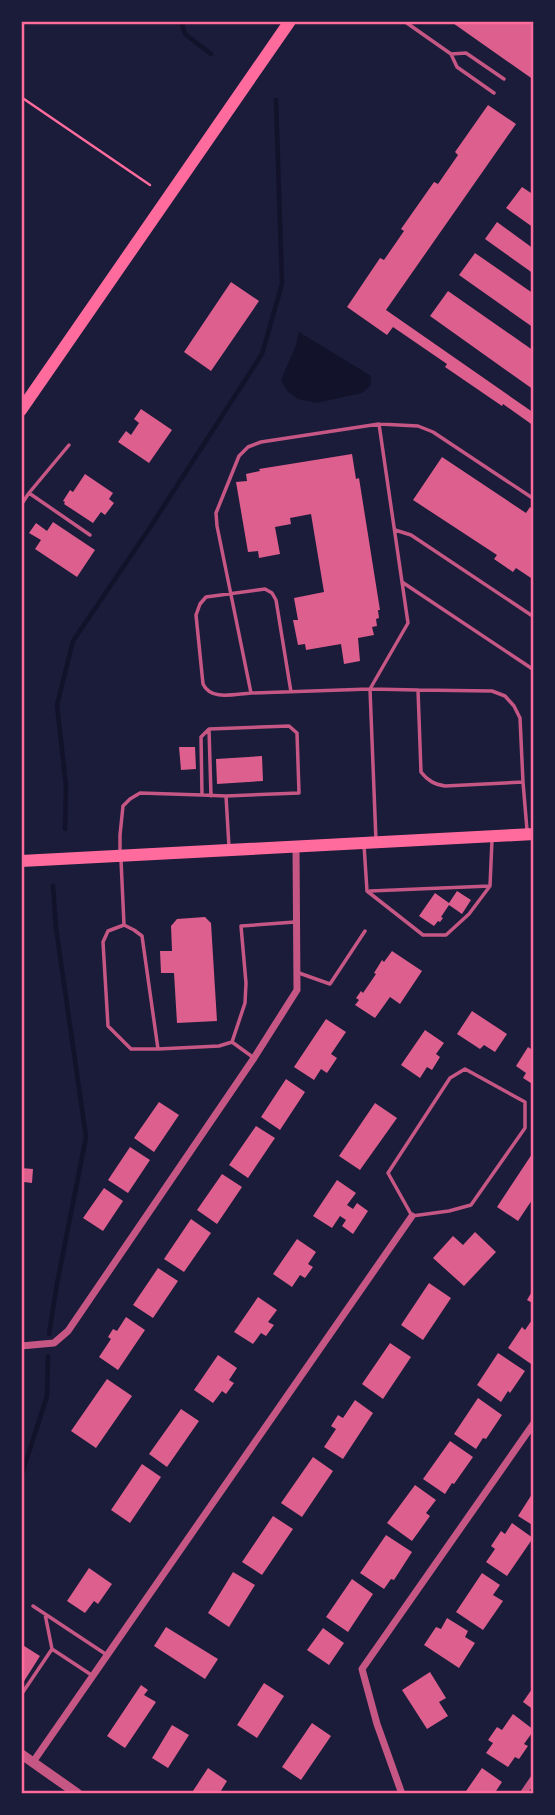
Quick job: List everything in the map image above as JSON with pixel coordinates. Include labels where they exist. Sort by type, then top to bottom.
[{"type":"main road","points":[[21,410],[290,21]]},
{"type":"main road","points":[[21,862],[531,834]]},
{"type":"street","points":[[21,1346],[54,1343],[68,1331],[254,1058],[297,990],[296,846]]},
{"type":"street","points":[[33,1762],[412,1216]]},
{"type":"street","points":[[402,1794],[377,1724],[362,1669],[534,1423]]},
{"type":"street","points":[[21,1754],[78,1794]]},
{"type":"street","points":[[523,1794],[534,1778]]},
{"type":"lane","points":[[404,21],[452,54],[457,67],[494,93]]},
{"type":"lane","points":[[452,54],[466,52],[504,79]]},
{"type":"lane","points":[[367,891],[370,843],[370,689],[408,623],[379,424]]},
{"type":"lane","points":[[251,693],[216,513],[239,457],[248,447],[261,442],[379,424],[418,426],[433,432],[534,499]]},
{"type":"lane","points":[[21,505],[69,444]]},
{"type":"lane","points":[[29,493],[90,535]]},
{"type":"lane","points":[[395,530],[411,535],[534,617]]},
{"type":"lane","points":[[402,582],[534,670]]},
{"type":"lane","points":[[291,692],[276,600],[272,593],[265,589],[206,597],[196,615],[203,684],[213,695],[370,689],[492,691],[505,696],[520,718],[523,782],[531,834]]},
{"type":"lane","points":[[418,690],[422,772],[426,779],[444,786],[523,782]]},
{"type":"lane","points":[[124,925],[120,856],[123,806],[140,793],[226,796],[299,793],[297,733],[289,726],[209,729],[201,737],[202,795]]},
{"type":"lane","points":[[209,729],[211,796]]},
{"type":"lane","points":[[226,796],[229,850]]},
{"type":"lane","points":[[367,891],[423,934],[446,934],[469,914],[490,886],[492,836]]},
{"type":"lane","points":[[367,891],[490,886]]},
{"type":"lane","points":[[534,901],[534,919]]},
{"type":"lane","points":[[232,1042],[246,1003],[241,926],[297,922]]},
{"type":"lane","points":[[158,1049],[142,936],[124,925],[108,931],[103,942],[108,1026],[131,1049],[158,1049],[219,1046],[232,1042]]},
{"type":"lane","points":[[297,972],[330,985],[365,931]]},
{"type":"lane","points":[[232,1042],[254,1058]]},
{"type":"lane","points":[[466,1069],[525,1102],[525,1128],[471,1205],[412,1216],[388,1173],[450,1078],[466,1069]]},
{"type":"lane","points":[[33,1606],[107,1655]]},
{"type":"lane","points":[[23,1692],[52,1649],[45,1614]]},
{"type":"lane","points":[[52,1649],[93,1676]]},
{"type":"path","points":[[21,97],[150,185]]},
{"type":"shaded area","points":[[299,332],[371,376],[371,385],[362,393],[317,403],[298,399],[288,392],[281,380]]},
{"type":"building","points":[[450,21],[534,21],[534,80]]},
{"type":"building","points":[[488,105],[516,124],[386,310],[534,413],[534,426],[445,367],[447,364],[393,327],[387,335],[347,307],[380,258],[384,260],[404,231],[401,229],[434,182],[438,184],[458,155],[455,152]]},
{"type":"building","points":[[522,187],[534,195],[534,228],[506,208]]},
{"type":"building","points":[[497,222],[534,249],[534,274],[485,239]]},
{"type":"building","points":[[475,253],[534,294],[534,328],[459,275]]},
{"type":"building","points":[[231,282],[259,301],[211,371],[184,352]]},
{"type":"building","points":[[448,291],[534,351],[534,390],[430,316]]},
{"type":"building","points":[[141,409],[172,430],[149,463],[118,442],[126,431],[131,435],[139,423],[134,419]]},
{"type":"building","points":[[352,454],[356,479],[359,478],[380,610],[379,618],[376,619],[377,626],[372,627],[374,635],[358,638],[360,661],[344,664],[341,644],[306,650],[305,644],[298,645],[293,620],[298,620],[294,598],[324,592],[311,514],[290,518],[291,524],[275,527],[280,554],[259,558],[258,551],[248,552],[236,482],[247,481],[246,474],[260,471],[259,469]]},
{"type":"building","points":[[442,457],[526,513],[530,507],[534,510],[534,580],[516,568],[513,572],[494,559],[497,555],[413,500]]},
{"type":"building","points":[[85,474],[113,493],[109,499],[114,503],[105,515],[101,512],[93,523],[63,501]]},
{"type":"building","points":[[53,522],[95,550],[77,577],[35,549],[41,540],[29,533],[36,523],[47,531]]},
{"type":"building","points":[[179,747],[195,747],[196,769],[181,770]]},
{"type":"building","points":[[262,756],[263,781],[217,784],[216,759]]},
{"type":"building","points":[[457,891],[471,900],[462,914],[449,905],[441,917],[443,918],[434,926],[419,916],[435,893],[449,903]]},
{"type":"building","points":[[205,917],[211,923],[217,1021],[177,1023],[174,973],[161,973],[160,951],[172,951],[171,926],[177,919]]},
{"type":"building","points":[[392,951],[422,971],[400,1004],[390,997],[375,1018],[355,1005],[359,1000],[356,998],[361,991],[363,993],[382,960],[384,962]]},
{"type":"building","points":[[472,1011],[507,1034],[495,1052],[484,1045],[480,1049],[457,1034]]},
{"type":"building","points":[[326,1019],[346,1032],[331,1054],[337,1058],[327,1073],[321,1069],[314,1080],[294,1067]]},
{"type":"building","points":[[425,1030],[444,1043],[436,1054],[440,1057],[432,1070],[427,1067],[420,1078],[401,1065]]},
{"type":"building","points":[[528,1047],[534,1051],[534,1085],[523,1078],[526,1073],[516,1066]]},
{"type":"building","points":[[286,1079],[305,1092],[280,1130],[261,1117]]},
{"type":"building","points":[[159,1102],[179,1115],[154,1152],[134,1138]]},
{"type":"building","points":[[375,1103],[397,1118],[360,1170],[339,1156]]},
{"type":"building","points":[[256,1126],[275,1138],[248,1178],[229,1165]]},
{"type":"building","points":[[130,1147],[150,1160],[128,1193],[108,1180]]},
{"type":"building","points":[[532,1154],[534,1197],[518,1221],[497,1207]]},
{"type":"building","points":[[21,1168],[33,1169],[32,1183],[24,1182],[23,1196],[21,1196]]},
{"type":"building","points":[[222,1174],[242,1187],[217,1224],[197,1210]]},
{"type":"building","points":[[337,1180],[356,1193],[347,1205],[353,1209],[357,1203],[368,1211],[353,1234],[342,1226],[346,1220],[340,1216],[332,1228],[313,1216]]},
{"type":"building","points":[[104,1188],[123,1201],[103,1231],[83,1218]]},
{"type":"building","points":[[191,1219],[211,1233],[184,1272],[164,1259]]},
{"type":"building","points":[[475,1232],[496,1252],[464,1286],[433,1258],[453,1236],[463,1245]]},
{"type":"building","points":[[297,1239],[316,1252],[308,1264],[313,1267],[305,1278],[300,1275],[292,1287],[273,1274]]},
{"type":"building","points":[[158,1268],[178,1281],[153,1318],[133,1305]]},
{"type":"building","points":[[429,1283],[451,1298],[423,1340],[401,1325]]},
{"type":"building","points":[[534,1288],[534,1304],[527,1300]]},
{"type":"building","points":[[258,1297],[277,1310],[268,1322],[274,1325],[266,1336],[261,1333],[253,1344],[234,1332]]},
{"type":"building","points":[[126,1317],[145,1330],[118,1370],[99,1357],[111,1339],[108,1337],[113,1329],[117,1331]]},
{"type":"building","points":[[534,1317],[534,1366],[508,1348],[522,1327],[525,1330]]},
{"type":"building","points":[[390,1343],[411,1357],[383,1399],[362,1384]]},
{"type":"building","points":[[498,1353],[525,1371],[501,1402],[477,1385]]},
{"type":"building","points":[[218,1355],[237,1368],[229,1380],[234,1383],[226,1394],[222,1391],[213,1403],[194,1390]]},
{"type":"building","points":[[107,1379],[132,1396],[96,1448],[71,1431]]},
{"type":"building","points":[[478,1398],[502,1415],[476,1449],[454,1434]]},
{"type":"building","points":[[355,1400],[373,1413],[343,1459],[324,1447],[336,1429],[331,1426],[338,1415],[343,1418]]},
{"type":"building","points":[[181,1409],[199,1421],[167,1467],[149,1454]]},
{"type":"building","points":[[450,1441],[473,1457],[445,1494],[423,1479]]},
{"type":"building","points":[[313,1457],[333,1471],[302,1517],[281,1503]]},
{"type":"building","points":[[142,1464],[161,1477],[130,1523],[111,1510]]},
{"type":"building","points":[[415,1485],[436,1500],[426,1513],[430,1516],[412,1541],[387,1523]]},
{"type":"building","points":[[534,1491],[534,1526],[518,1516]]},
{"type":"building","points":[[273,1516],[293,1529],[262,1575],[242,1562]]},
{"type":"building","points":[[512,1523],[533,1538],[507,1576],[486,1562],[495,1549],[491,1546],[501,1531],[505,1534]]},
{"type":"building","points":[[386,1535],[412,1552],[394,1580],[391,1579],[384,1589],[360,1573]]},
{"type":"building","points":[[89,1568],[112,1584],[98,1604],[94,1601],[85,1613],[67,1601]]},
{"type":"building","points":[[233,1572],[255,1585],[229,1627],[208,1613]]},
{"type":"building","points":[[482,1573],[500,1585],[493,1595],[503,1601],[483,1630],[456,1612]]},
{"type":"building","points":[[352,1579],[373,1594],[348,1632],[326,1617]]},
{"type":"building","points":[[447,1618],[468,1631],[465,1637],[475,1643],[459,1668],[424,1645],[436,1627],[441,1629]]},
{"type":"building","points":[[166,1627],[218,1659],[205,1679],[154,1646]]},
{"type":"building","points":[[323,1628],[344,1643],[329,1665],[307,1650]]},
{"type":"building","points":[[21,1644],[40,1656],[21,1686],[23,1662]]},
{"type":"building","points":[[430,1672],[446,1698],[439,1702],[448,1716],[427,1729],[402,1690]]},
{"type":"building","points":[[264,1683],[284,1696],[257,1738],[237,1725]]},
{"type":"building","points":[[141,1685],[148,1690],[144,1695],[156,1702],[125,1748],[107,1736]]},
{"type":"building","points":[[534,1686],[534,1710],[523,1702]]},
{"type":"building","points":[[513,1714],[534,1730],[524,1744],[528,1746],[519,1759],[515,1757],[508,1767],[486,1753],[493,1743],[488,1740],[497,1727],[502,1730]]},
{"type":"building","points":[[312,1723],[331,1736],[301,1780],[282,1767]]},
{"type":"building","points":[[172,1725],[189,1735],[168,1768],[152,1758]]},
{"type":"building","points":[[208,1768],[227,1781],[219,1794],[191,1794]]},
{"type":"building","points":[[482,1768],[502,1782],[494,1794],[464,1794]]},
{"type":"waterway","points":[[181,21],[185,34],[211,54]]},
{"type":"waterway","points":[[65,829],[66,786],[57,705],[73,641],[262,354],[282,284],[276,100]]},
{"type":"waterway","points":[[49,1334],[86,1137],[56,928],[53,886]]},
{"type":"waterway","points":[[21,1477],[47,1396],[48,1356]]}]
